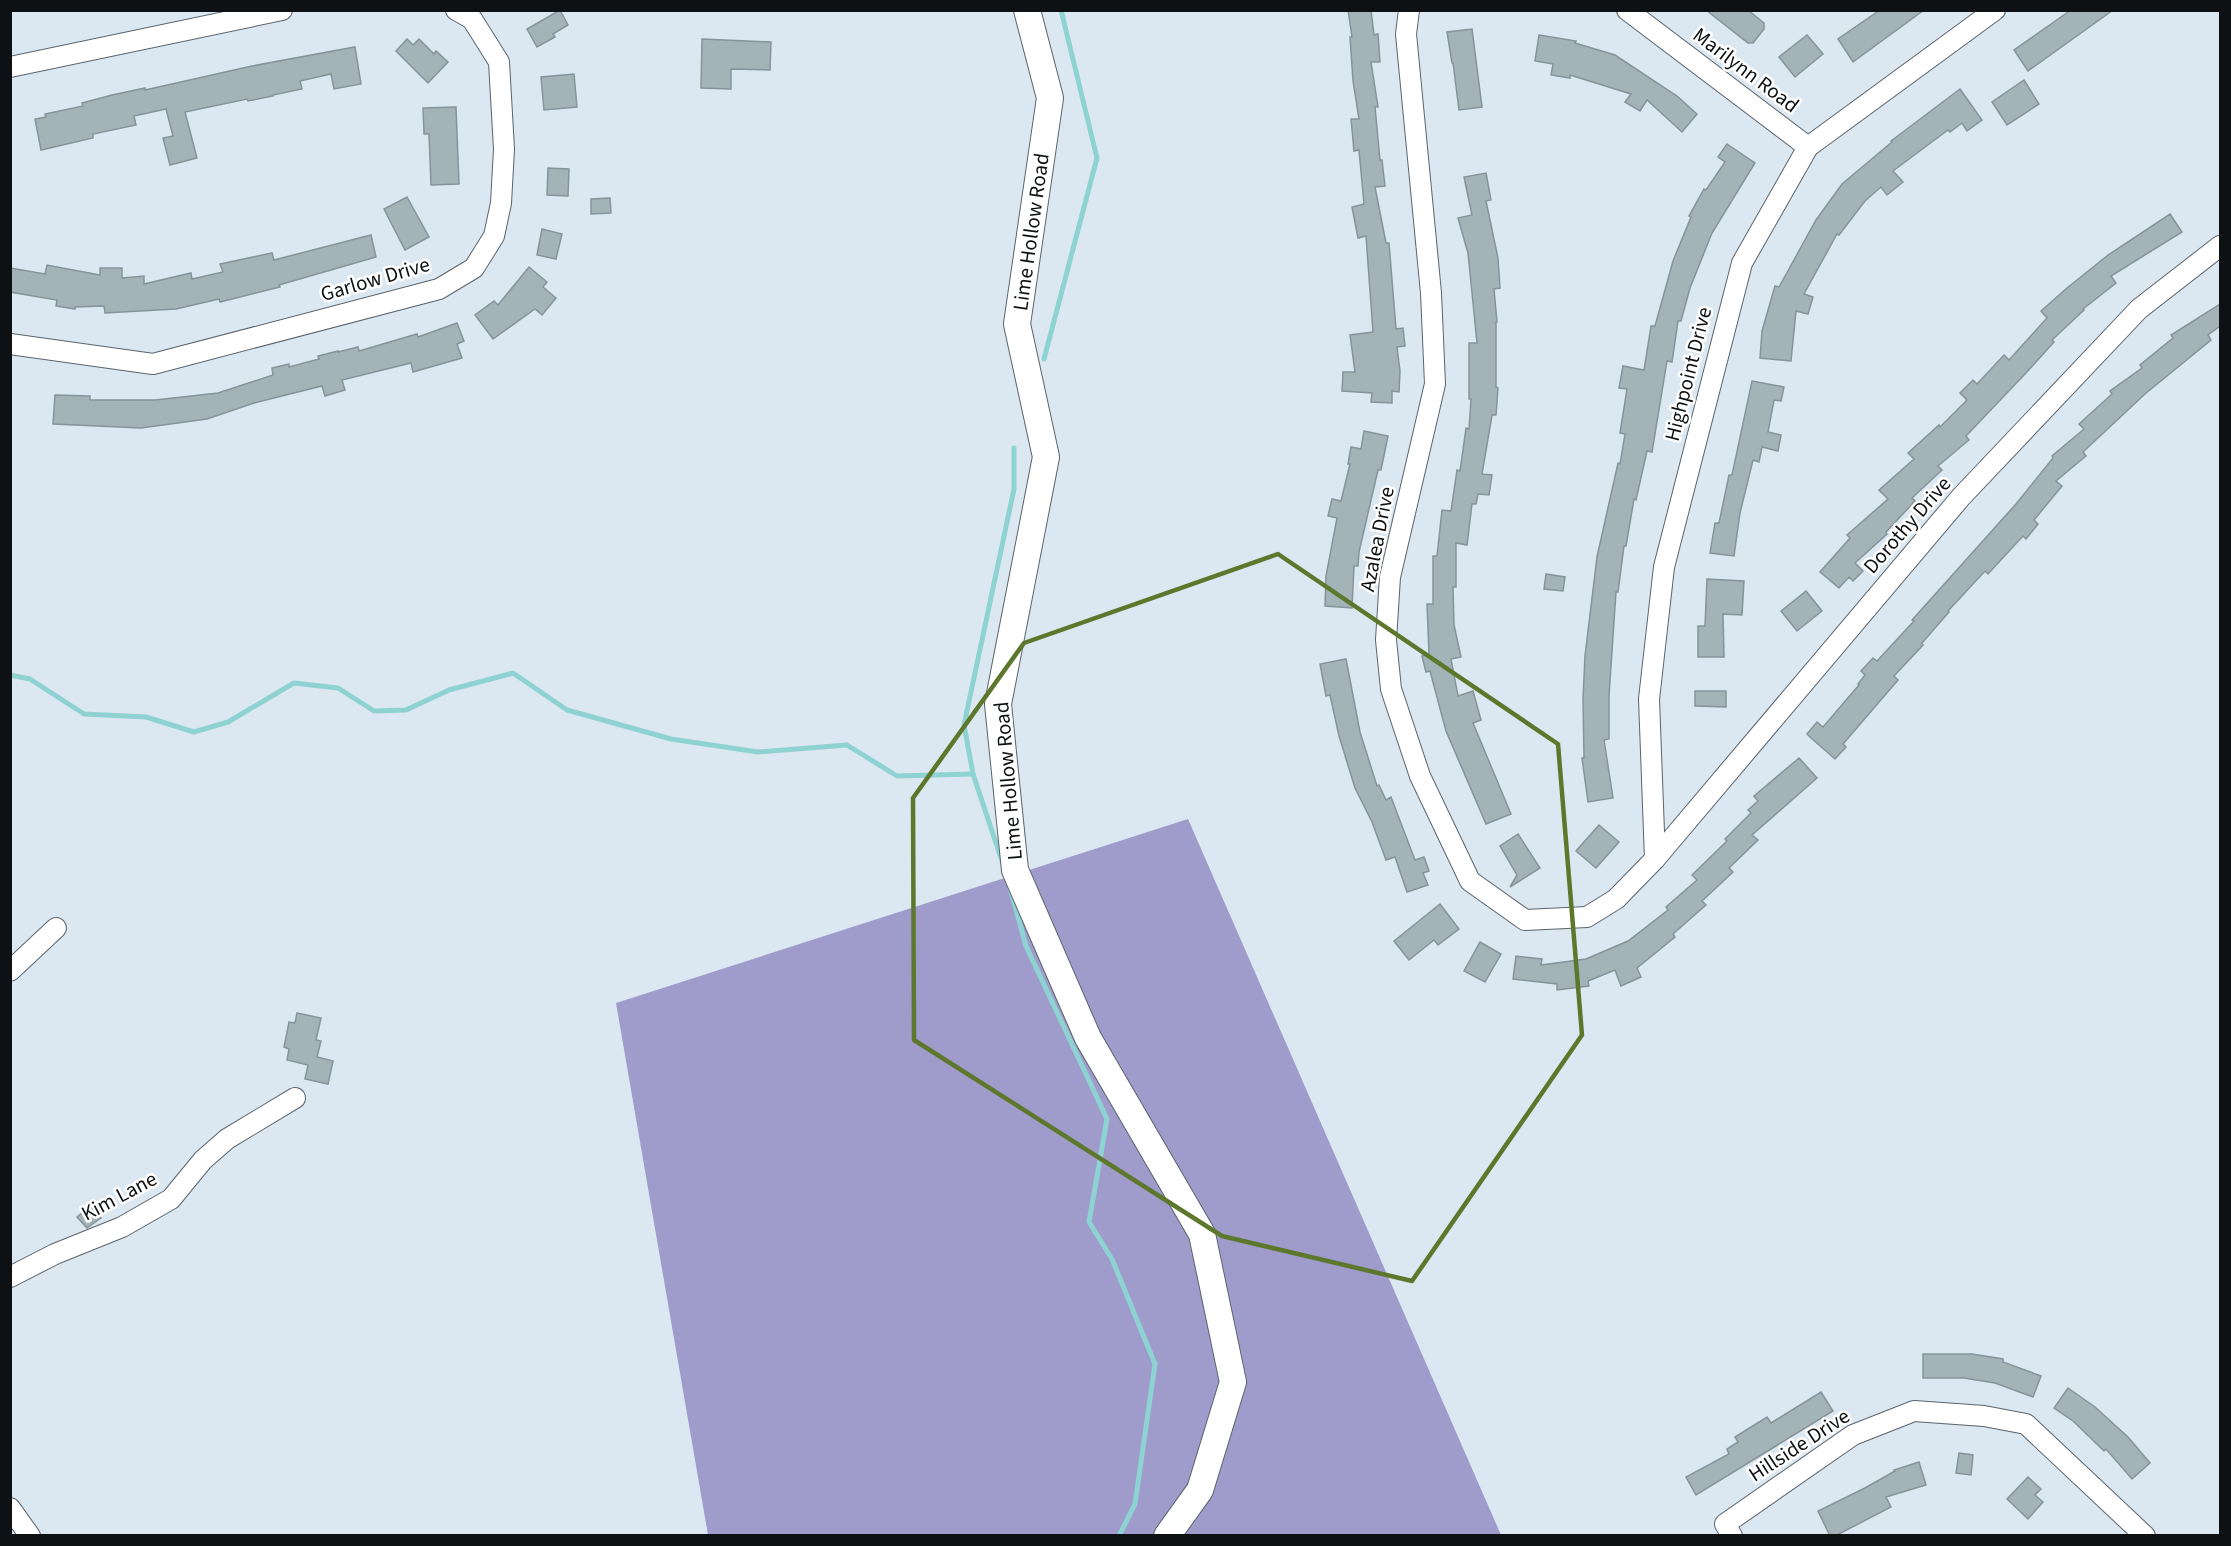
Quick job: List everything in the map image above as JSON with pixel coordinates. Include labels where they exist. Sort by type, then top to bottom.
[{"type":"street","points":[[10,67],[282,10]]},
{"type":"street","name":"Garlow Drive","points":[[10,344],[153,364],[438,289],[474,268],[494,236],[501,203],[504,149],[499,62],[472,19],[456,10]]},
{"type":"street","name":"Lime Hollow Road","points":[[1027,10],[1050,98],[1017,324],[1047,457],[998,704],[1015,870],[1088,1038],[1202,1234],[1233,1382],[1200,1490],[1167,1536]]},
{"type":"street","name":"Azalea Drive","points":[[1409,10],[1406,34],[1431,293],[1435,384],[1390,577],[1386,640],[1391,689],[1420,776],[1470,881],[1525,920],[1587,917],[1616,899],[1655,859]]},
{"type":"street","name":"Marilynn Road","points":[[1627,10],[1808,147]]},
{"type":"street","name":"Highpoint Drive","points":[[1655,859],[1649,699],[1664,567],[1742,263],[1808,147],[1995,10]]},
{"type":"street","name":"Dorothy Drive","points":[[1655,859],[1961,497],[2139,309],[2220,246]]},
{"type":"street","points":[[10,971],[56,928]]},
{"type":"street","name":"Kim Lane","points":[[10,1277],[55,1254],[122,1227],[171,1199],[203,1160],[226,1139],[295,1098]]},
{"type":"street","name":"Hillside Drive","points":[[1728,1530],[1853,1435],[1914,1411],[1984,1416],[2026,1424],[2145,1536]]},
{"type":"street","points":[[10,1508],[30,1536]]},
{"type":"highlighted area","points":[[1278,554],[1558,744],[1582,1035],[1412,1281],[1222,1236],[914,1040],[913,798],[1024,643]]},
{"type":"shaded area","points":[[1188,819],[1501,1535],[708,1535],[616,1003]]},
{"type":"building","points":[[560,10],[568,25],[553,34],[555,37],[537,47],[527,29]]},
{"type":"building","points":[[1348,10],[1371,10],[1374,35],[1378,34],[1380,62],[1371,62],[1378,107],[1375,107],[1380,160],[1382,160],[1385,186],[1375,187],[1386,243],[1389,243],[1396,329],[1403,328],[1405,346],[1397,347],[1400,371],[1399,392],[1392,391],[1392,403],[1371,402],[1372,393],[1342,391],[1343,372],[1355,372],[1350,335],[1373,332],[1366,236],[1358,238],[1352,207],[1364,204],[1359,150],[1354,151],[1351,119],[1359,119],[1353,81],[1350,37],[1352,37]]},
{"type":"building","points":[[1706,10],[1748,10],[1764,23],[1764,29],[1753,43],[1748,43]]},
{"type":"building","points":[[1880,10],[1924,10],[1853,62],[1838,39]]},
{"type":"building","points":[[2071,10],[2113,10],[2028,71],[2014,50]]},
{"type":"building","points":[[1472,29],[1482,107],[1459,110],[1447,32]]},
{"type":"building","points":[[1539,35],[1576,41],[1575,43],[1615,55],[1677,96],[1697,114],[1682,132],[1647,100],[1640,111],[1625,102],[1631,94],[1570,75],[1570,78],[1551,75],[1553,64],[1535,61]]},
{"type":"building","points":[[1807,35],[1823,54],[1795,77],[1779,57]]},
{"type":"building","points":[[407,39],[413,45],[419,39],[434,54],[436,51],[448,62],[428,83],[396,51]]},
{"type":"building","points":[[702,39],[771,42],[770,70],[731,69],[731,89],[701,88]]},
{"type":"building","points":[[355,47],[361,84],[334,89],[331,74],[300,81],[302,89],[185,112],[197,158],[170,165],[163,138],[173,136],[166,109],[134,116],[136,125],[93,134],[93,138],[41,150],[35,119],[46,117],[45,114],[83,106],[82,103],[112,95]]},
{"type":"building","points":[[574,74],[577,107],[544,110],[541,77]]},
{"type":"building","points":[[2024,80],[2039,104],[2007,125],[1992,102]]},
{"type":"building","points":[[1960,89],[1982,120],[1967,131],[1962,123],[1950,132],[1948,130],[1893,171],[1903,182],[1887,195],[1881,187],[1865,201],[1839,235],[1837,234],[1804,294],[1813,297],[1808,314],[1796,311],[1791,361],[1760,358],[1762,331],[1775,286],[1779,287],[1816,220],[1842,184],[1891,141]]},
{"type":"building","points":[[456,107],[459,184],[431,185],[429,134],[424,134],[423,108]]},
{"type":"building","points":[[1727,144],[1755,163],[1712,233],[1690,288],[1681,321],[1678,321],[1672,362],[1667,361],[1652,452],[1647,451],[1636,500],[1634,499],[1626,546],[1624,546],[1618,592],[1616,592],[1609,696],[1609,739],[1604,740],[1613,798],[1588,802],[1582,758],[1584,758],[1585,656],[1597,557],[1625,434],[1620,433],[1627,389],[1619,388],[1623,366],[1644,370],[1651,326],[1655,326],[1673,261],[1691,217],[1689,216],[1704,189],[1706,190],[1725,162],[1718,157]]},
{"type":"building","points":[[548,168],[569,169],[568,196],[547,195]]},
{"type":"building","points":[[1486,173],[1491,200],[1486,201],[1498,258],[1500,288],[1494,289],[1497,322],[1496,415],[1492,415],[1482,474],[1492,475],[1489,495],[1478,494],[1476,504],[1472,504],[1467,545],[1456,543],[1456,587],[1453,587],[1454,625],[1461,657],[1451,659],[1458,696],[1473,691],[1481,720],[1473,723],[1511,814],[1486,824],[1446,731],[1430,671],[1426,672],[1422,656],[1429,654],[1427,604],[1433,604],[1433,556],[1437,556],[1442,510],[1451,511],[1466,428],[1469,429],[1471,399],[1469,399],[1469,343],[1477,343],[1468,253],[1458,218],[1472,215],[1464,177]]},
{"type":"building","points":[[407,197],[429,237],[405,250],[384,209]]},
{"type":"building","points":[[610,198],[611,213],[591,214],[591,199]]},
{"type":"building","points":[[2170,214],[2182,232],[2111,276],[2116,283],[2083,309],[2052,340],[2054,342],[1966,436],[1969,440],[1938,466],[1942,470],[1912,498],[1915,501],[1886,532],[1887,534],[1855,563],[1863,571],[1853,581],[1849,577],[1839,588],[1820,572],[1850,538],[1847,535],[1888,499],[1879,490],[1914,459],[1908,453],[1939,425],[1940,427],[1967,400],[1960,393],[1973,380],[1977,384],[2004,355],[2009,360],[2047,318],[2041,311],[2067,288],[2108,255]]},
{"type":"building","points":[[542,229],[562,234],[556,259],[537,255]]},
{"type":"building","points":[[371,235],[376,257],[279,285],[280,287],[220,302],[219,299],[176,309],[105,313],[104,306],[75,307],[75,309],[56,306],[57,300],[10,292],[10,268],[45,274],[47,265],[100,275],[100,268],[122,268],[122,278],[144,276],[144,284],[191,273],[192,279],[223,272],[220,264],[272,253],[274,260]]},
{"type":"building","points":[[529,267],[547,282],[543,287],[556,298],[542,315],[535,309],[493,339],[475,315],[494,301],[498,305]]},
{"type":"building","points":[[2220,304],[2220,326],[2208,335],[2211,340],[2145,394],[2083,452],[2086,456],[2056,481],[2062,486],[2034,520],[2038,524],[2026,539],[2023,536],[1988,574],[1985,571],[1948,611],[1922,643],[1923,645],[1894,676],[1898,680],[1843,744],[1846,747],[1835,759],[1811,738],[1807,734],[1817,722],[1823,727],[1859,685],[1865,675],[1861,671],[1873,658],[1877,661],[1914,621],[1912,620],[2016,504],[2053,458],[2052,456],[2084,429],[2079,424],[2112,394],[2110,391],[2142,368],[2140,365],[2173,338],[2171,335]]},
{"type":"building","points":[[457,323],[464,341],[457,344],[462,358],[413,372],[411,363],[342,380],[345,390],[325,396],[322,386],[254,403],[207,419],[141,428],[53,424],[55,395],[90,396],[90,400],[155,400],[218,393],[273,375],[272,368],[289,364],[289,367],[319,359],[318,356],[358,347],[359,351],[417,334],[418,337]]},
{"type":"building","points":[[1752,381],[1784,387],[1781,401],[1774,400],[1768,432],[1781,435],[1778,451],[1762,447],[1759,462],[1753,460],[1740,513],[1734,556],[1710,553],[1715,523],[1719,523],[1729,475],[1732,475]]},
{"type":"building","points":[[1364,431],[1388,436],[1359,552],[1358,566],[1354,566],[1352,608],[1325,606],[1326,576],[1337,518],[1328,516],[1332,499],[1341,501],[1350,464],[1348,464],[1351,447],[1361,449]]},
{"type":"building","points":[[1546,574],[1565,577],[1563,591],[1544,589]]},
{"type":"building","points":[[1707,579],[1744,581],[1742,615],[1723,614],[1724,657],[1698,657],[1698,626],[1705,626]]},
{"type":"building","points":[[1806,591],[1822,611],[1797,631],[1781,611]]},
{"type":"building","points":[[1346,659],[1360,732],[1377,786],[1379,785],[1386,800],[1391,797],[1415,860],[1424,857],[1429,871],[1423,873],[1428,885],[1407,892],[1395,857],[1386,860],[1372,822],[1355,788],[1339,736],[1330,695],[1326,696],[1320,664]]},
{"type":"building","points":[[1695,691],[1726,691],[1726,707],[1695,706]]},
{"type":"building","points":[[1799,758],[1817,778],[1752,835],[1758,840],[1729,868],[1733,872],[1702,901],[1706,905],[1673,934],[1675,937],[1637,968],[1641,977],[1621,986],[1615,970],[1588,981],[1589,986],[1557,990],[1557,984],[1513,979],[1516,956],[1542,959],[1541,965],[1586,959],[1628,941],[1668,910],[1666,907],[1697,880],[1692,875],[1727,841],[1725,839],[1751,813],[1748,810],[1758,801],[1754,796]]},
{"type":"building","points":[[1599,825],[1619,842],[1596,868],[1576,851]]},
{"type":"building","points":[[1518,834],[1540,868],[1510,887],[1517,875],[1500,846]]},
{"type":"building","points":[[1440,904],[1459,929],[1438,945],[1434,940],[1409,960],[1394,941]]},
{"type":"building","points":[[1480,942],[1501,954],[1485,982],[1464,971]]},
{"type":"building","points":[[297,1013],[321,1018],[316,1040],[321,1041],[317,1057],[333,1061],[328,1084],[305,1079],[308,1065],[287,1060],[289,1049],[284,1047],[289,1022],[295,1023]]},
{"type":"building","points":[[90,1206],[101,1218],[87,1228],[77,1217]]},
{"type":"building","points":[[1923,1354],[1972,1354],[2003,1359],[2003,1362],[2041,1376],[2033,1397],[1995,1383],[1964,1378],[1923,1378]]},
{"type":"building","points":[[2068,1388],[2095,1407],[2128,1437],[2150,1463],[2132,1479],[2106,1449],[2104,1451],[2073,1421],[2054,1408]]},
{"type":"building","points":[[1821,1392],[1833,1411],[1696,1495],[1686,1477],[1729,1454],[1727,1449],[1738,1442],[1735,1437],[1767,1417],[1771,1423]]},
{"type":"building","points":[[1959,1453],[1973,1455],[1971,1475],[1956,1473]]},
{"type":"building","points":[[1919,1462],[1926,1485],[1886,1497],[1891,1507],[1835,1536],[1830,1536],[1818,1511],[1865,1488],[1894,1470]]},
{"type":"building","points":[[2028,1477],[2041,1489],[2035,1495],[2043,1502],[2028,1519],[2007,1499]]},
{"type":"waterway","points":[[1044,359],[1097,158],[1061,10]]},
{"type":"waterway","points":[[1003,864],[973,774],[964,725],[1014,489],[1014,448]]},
{"type":"waterway","points":[[10,675],[30,679],[84,714],[146,717],[194,732],[228,722],[294,683],[338,688],[374,711],[406,710],[449,690],[513,673],[567,710],[671,739],[758,752],[847,745],[897,776],[973,774]]},
{"type":"waterway","points":[[1010,888],[1026,946],[1107,1119],[1089,1222],[1112,1259],[1155,1364],[1135,1504],[1119,1536]]}]
